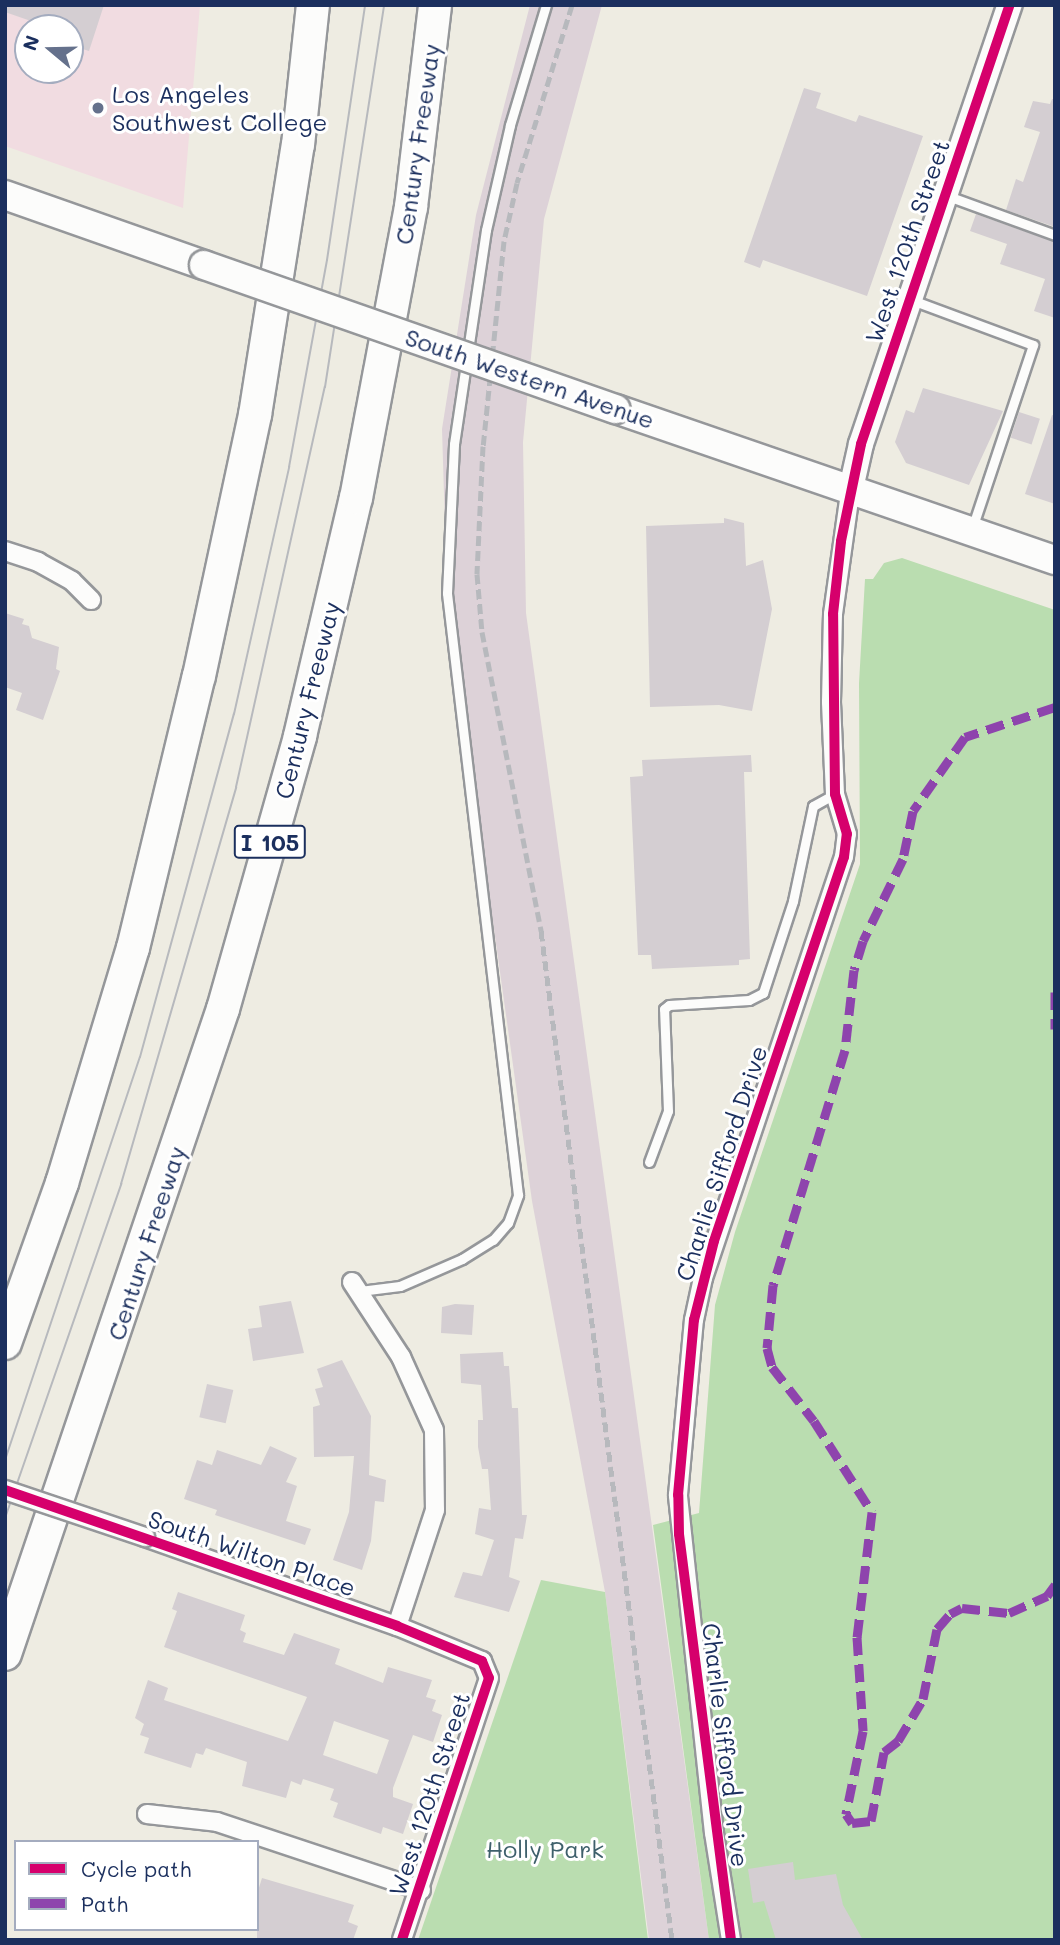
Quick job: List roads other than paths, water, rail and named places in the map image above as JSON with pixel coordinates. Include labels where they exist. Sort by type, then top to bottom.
[{"type":"highway","points":[[5,1343],[62,1183],[133,948],[199,676],[255,415],[298,145],[313,5]]},
{"type":"highway","name":"Century Freeway","points":[[5,1654],[223,1009],[300,736],[356,498],[404,247],[435,5]]},
{"type":"main road","name":"South Western Avenue","points":[[5,195],[850,493],[1055,560]]},
{"type":"street","name":"West 120th Street","points":[[850,493],[861,444],[1010,5]]},
{"type":"street","name":"Charlie Sifford Drive","points":[[731,1940],[713,1819],[678,1495],[694,1320],[704,1278],[844,857],[847,834],[835,793],[833,614],[850,493]]},
{"type":"street","points":[[5,551],[49,568],[72,581],[91,600]]},
{"type":"street","points":[[356,1287],[401,1357],[434,1430],[435,1510],[397,1626]]},
{"type":"street","name":"South Wilton Place","points":[[5,1490],[397,1626],[482,1661]]},
{"type":"street","name":"West 120th Street","points":[[402,1940],[421,1890],[489,1678],[482,1661]]},
{"type":"street","points":[[147,1814],[217,1822],[421,1890]]},
{"type":"lane","points":[[356,1287],[400,1286],[483,1247],[508,1223],[518,1195],[447,593],[454,444],[486,230],[510,125],[546,5]]},
{"type":"lane","points":[[946,195],[1055,235]]},
{"type":"lane","points":[[910,299],[1033,345],[970,533]]},
{"type":"lane","points":[[649,1162],[668,1111],[664,1009],[669,1004],[749,1000],[763,993],[793,901],[813,806],[835,793]]},
{"type":"tram line","points":[[5,1460],[140,1057],[234,714],[289,467],[327,260],[365,5]]},
{"type":"tram line","points":[[5,1518],[121,1184],[236,787],[325,387],[384,5]]},
{"type":"railway","points":[[572,5],[517,183],[504,241],[483,446],[477,574],[482,632],[541,931],[672,1940]]},
{"type":"place","name":"Los Angeles Southwest College","points":[[98,108]]},
{"type":"park label","name":"Holly Park","points":[[545,1849]]}]
